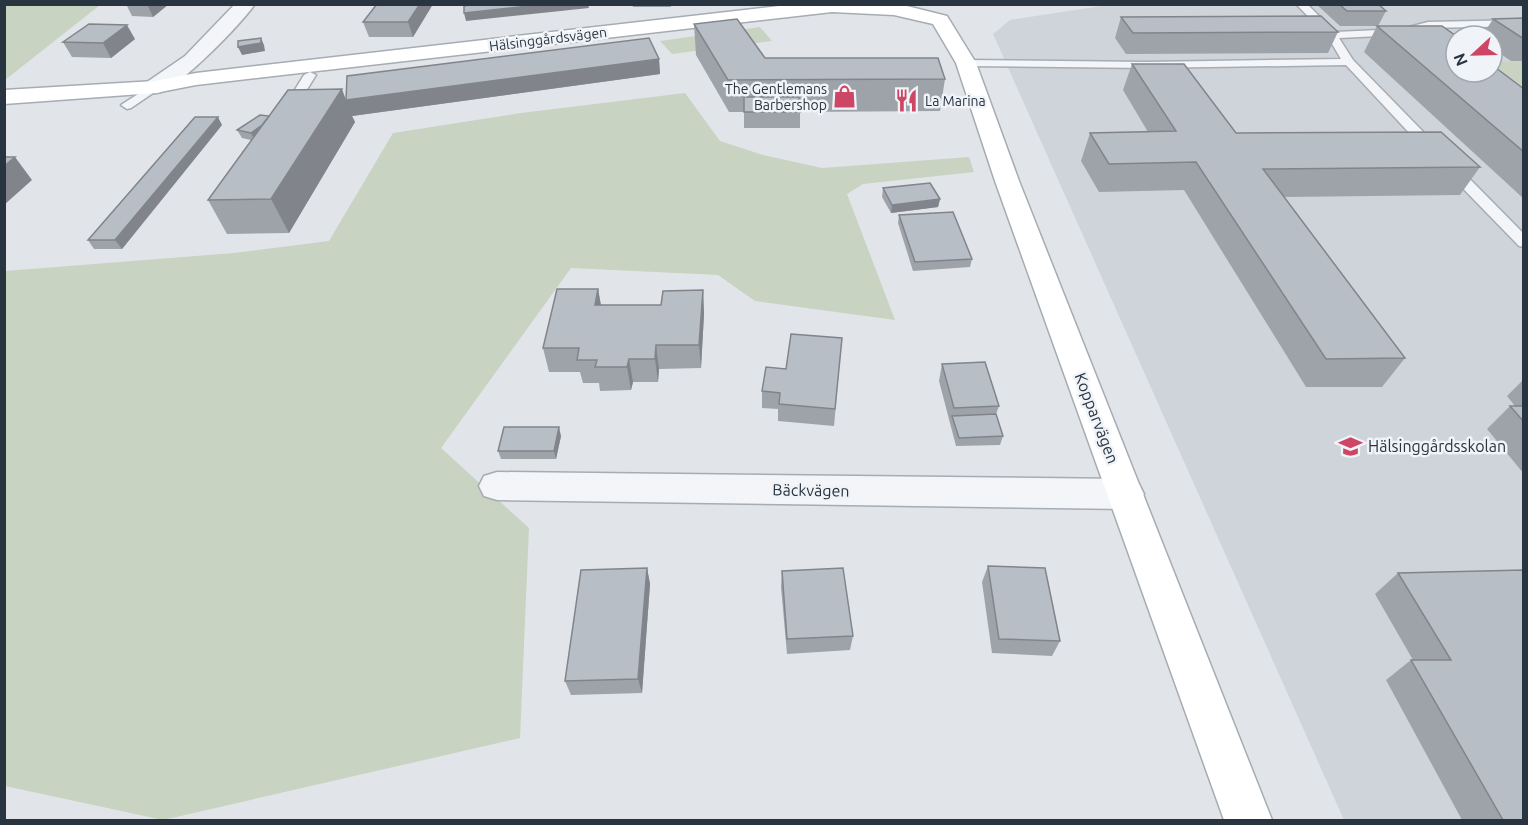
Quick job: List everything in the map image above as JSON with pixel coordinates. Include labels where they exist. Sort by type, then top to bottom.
[{"type":"street","points":[[155,87],[192,60],[246,4]]},
{"type":"street","name":"Hälsinggårdsvägen","points":[[4,97],[155,87],[196,79],[832,6],[894,9],[947,15]]},
{"type":"street","name":"Hälsinggårdsvägen","points":[[155,87],[187,89],[810,15],[858,15],[899,19],[947,15]]},
{"type":"street","name":"Kopparvägen","points":[[947,15],[1007,181],[1248,820]]},
{"type":"street","name":"Bäckvägen","points":[[497,486],[1126,494]]},
{"type":"lane","points":[[1301,4],[1332,35],[1349,62],[1524,243]]},
{"type":"lane","points":[[1332,35],[1401,32],[1428,25],[1524,23]]},
{"type":"lane","points":[[966,63],[1148,65],[1349,62]]},
{"type":"lane","points":[[283,119],[310,75]]},
{"type":"lane","points":[[127,105],[155,87]]},
{"type":"lane","points":[[1396,136],[1419,136]]},
{"type":"shaded area","name":"Hälsinggårdsskolan","points":[[1108,5],[1523,5],[1523,820],[1344,820],[993,34],[1010,20]]},
{"type":"green space","points":[[5,4],[100,5],[5,80]]},
{"type":"green space","points":[[760,27],[772,41],[672,54],[660,41]]},
{"type":"green space","points":[[1523,61],[1523,105],[1503,84],[1504,62]]},
{"type":"green space","points":[[685,93],[720,141],[763,155],[822,168],[969,157],[974,172],[863,184],[847,194],[895,320],[755,301],[718,275],[571,268],[441,448],[529,528],[520,738],[163,820],[5,786],[5,271],[234,253],[329,241],[393,133],[521,113]]},
{"type":"building","points":[[377,4],[420,4],[408,22],[363,22]]},
{"type":"building","points":[[547,4],[464,13],[464,6]]},
{"type":"building","points":[[1339,4],[1378,4],[1386,11],[1347,11]]},
{"type":"building","points":[[1321,16],[1338,32],[1133,33],[1121,17]]},
{"type":"building","points":[[1524,18],[1524,39],[1504,24],[1493,19]]},
{"type":"building","points":[[737,19],[765,58],[938,58],[945,79],[728,80],[694,24]]},
{"type":"building","points":[[89,24],[127,25],[103,43],[63,42]]},
{"type":"building","points":[[1377,26],[1444,27],[1444,83]]},
{"type":"building","points":[[261,38],[261,43],[238,47],[238,41]]},
{"type":"building","points":[[649,38],[659,59],[346,100],[347,76]]},
{"type":"building","points":[[1132,64],[1184,64],[1236,133],[1441,132],[1480,167],[1263,169],[1405,358],[1326,359],[1196,162],[1109,164],[1090,133],[1176,131]]},
{"type":"building","points":[[1504,74],[1524,89],[1524,152],[1445,84],[1504,84]]},
{"type":"building","points":[[342,89],[271,199],[208,200],[288,90]]},
{"type":"building","points":[[744,97],[799,97],[800,112],[744,112]]},
{"type":"building","points":[[260,115],[269,116],[251,133],[237,130]]},
{"type":"building","points":[[195,117],[218,117],[115,240],[88,240]]},
{"type":"building","points":[[4,157],[15,157],[4,166]]},
{"type":"building","points":[[930,183],[940,199],[892,205],[883,188]]},
{"type":"building","points":[[953,212],[972,259],[915,262],[899,215]]},
{"type":"building","points":[[557,289],[598,289],[595,305],[661,305],[663,291],[703,290],[699,345],[656,345],[655,359],[629,359],[627,367],[595,367],[597,360],[577,360],[579,348],[543,348]]},
{"type":"building","points":[[791,334],[842,338],[835,409],[779,404],[780,393],[762,391],[766,367],[786,369]]},
{"type":"building","points":[[985,362],[999,406],[954,408],[942,364]]},
{"type":"building","points":[[1510,406],[1524,406],[1524,422]]},
{"type":"building","points":[[996,414],[1003,436],[959,438],[952,416]]},
{"type":"building","points":[[504,427],[559,427],[554,451],[498,451]]},
{"type":"building","points":[[988,566],[1045,568],[1060,641],[999,639]]},
{"type":"building","points":[[647,568],[638,679],[565,681],[581,570]]},
{"type":"building","points":[[843,568],[853,636],[787,639],[782,571]]},
{"type":"building","points":[[1524,570],[1524,820],[1503,820],[1411,660],[1451,660],[1398,573]]},
{"type":"place","name":"The Gentlemans Barbershop","points":[[845,97]]},
{"type":"place","name":"La Marina","points":[[907,101]]},
{"type":"place","name":"Hälsinggårdsskolan","points":[[1350,446]]}]
